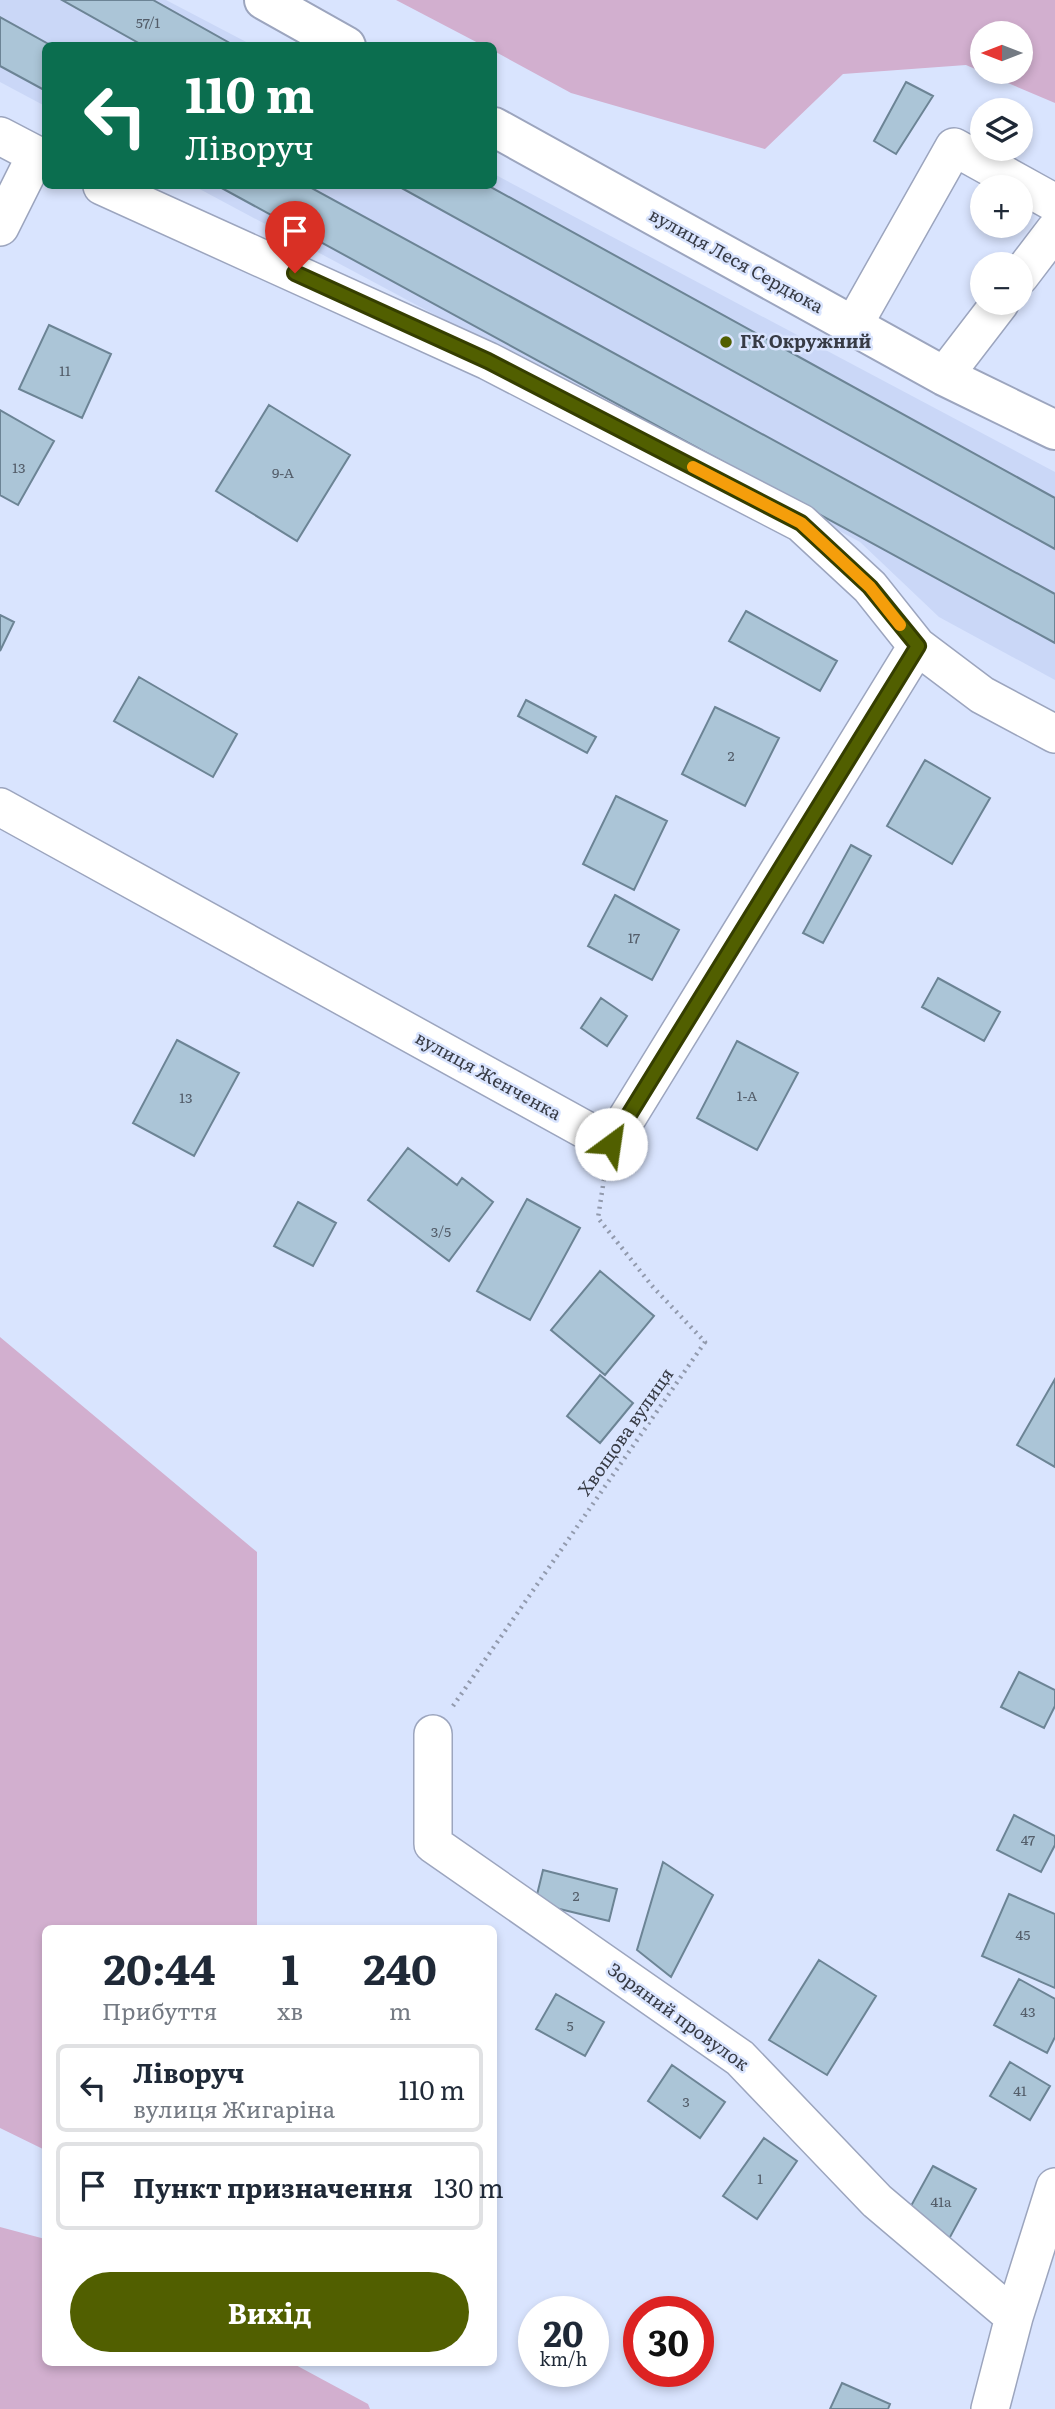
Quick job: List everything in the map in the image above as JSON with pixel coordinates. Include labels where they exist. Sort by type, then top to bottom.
[{"type":"main road","points":[[264,0],[339,42]]},
{"type":"main road","name":"вулиця Леся Сердюка","points":[[497,129],[944,376],[1055,430]]},
{"type":"street","points":[[0,136],[41,158],[0,227]]},
{"type":"street","points":[[853,326],[954,147],[1055,203]]},
{"type":"street","points":[[109,189],[488,361],[801,523],[870,587],[918,646],[982,695],[1055,734]]},
{"type":"street","points":[[1033,259],[1055,230]]},
{"type":"street","points":[[944,376],[991,315]]},
{"type":"street","points":[[611,1144],[918,646]]},
{"type":"street","name":"вулиця Женченка","points":[[0,807],[611,1144]]},
{"type":"street","name":"Зоряний провулок","points":[[433,1734],[433,1844],[740,2058],[877,2202],[1014,2318]]},
{"type":"street","points":[[990,2409],[1014,2318],[1055,2187]]},
{"type":"path","name":"Хвощова вулиця","points":[[433,1734],[705,1342],[653,1287],[598,1217],[611,1144]]},
{"type":"shaded area","points":[[0,0],[166,0],[246,42],[42,42],[42,104],[0,82]]},
{"type":"shaded area","points":[[396,0],[1055,0],[1055,103],[1010,84],[1033,84],[1033,21],[970,21],[970,67],[843,74],[765,149],[571,93],[497,53],[497,42],[476,42]]},
{"type":"shaded area","points":[[497,176],[1055,472],[1055,680],[939,617],[860,542],[200,189],[497,189]]},
{"type":"shaded area","points":[[0,1337],[257,1552],[257,1925],[42,1925],[42,2149],[0,2128]]},
{"type":"shaded area","points":[[0,2227],[42,2238],[42,2366],[298,2366],[368,2404],[370,2409],[0,2409]]},
{"type":"building","points":[[62,0],[153,0],[228,42],[137,42]]},
{"type":"building","points":[[0,17],[45,42],[42,42],[42,89],[0,66]]},
{"type":"building","points":[[906,82],[933,96],[896,154],[874,141]]},
{"type":"building","points":[[223,189],[313,189],[1055,594],[1055,643]]},
{"type":"building","name":"ГК Окружний","points":[[403,189],[494,189],[1055,498],[1055,549]]},
{"type":"building","points":[[49,325],[111,354],[82,418],[19,389]]},
{"type":"building","points":[[269,405],[350,455],[297,541],[216,491]]},
{"type":"building","points":[[0,410],[54,441],[18,505],[0,495]]},
{"type":"building","points":[[746,611],[837,661],[820,691],[729,641]]},
{"type":"building","points":[[0,615],[14,622],[0,651]]},
{"type":"building","points":[[139,677],[237,734],[213,777],[114,721]]},
{"type":"building","points":[[526,700],[596,737],[587,753],[518,716]]},
{"type":"building","points":[[715,707],[779,738],[745,806],[682,774]]},
{"type":"building","points":[[925,760],[990,798],[952,864],[887,826]]},
{"type":"building","points":[[616,796],[667,821],[634,890],[583,864]]},
{"type":"building","points":[[851,845],[871,856],[823,943],[803,933]]},
{"type":"building","points":[[615,895],[679,930],[652,980],[588,946]]},
{"type":"building","points":[[938,978],[1000,1012],[984,1041],[922,1007]]},
{"type":"building","points":[[601,998],[627,1016],[607,1046],[581,1028]]},
{"type":"building","points":[[177,1040],[239,1073],[194,1156],[133,1123]]},
{"type":"building","points":[[737,1041],[798,1073],[757,1150],[697,1118]]},
{"type":"building","points":[[408,1148],[457,1185],[462,1178],[493,1202],[449,1261],[368,1200]]},
{"type":"building","points":[[527,1199],[580,1228],[530,1320],[477,1291]]},
{"type":"building","points":[[298,1202],[336,1223],[313,1266],[274,1246]]},
{"type":"building","points":[[600,1271],[654,1316],[605,1375],[551,1330]]},
{"type":"building","points":[[600,1375],[633,1403],[600,1443],[567,1416]]},
{"type":"building","points":[[1055,1379],[1055,1467],[1017,1445]]},
{"type":"building","points":[[1019,1672],[1055,1690],[1055,1706],[1044,1728],[1001,1707]]},
{"type":"building","points":[[1014,1815],[1055,1836],[1055,1845],[1041,1872],[997,1850]]},
{"type":"building","points":[[663,1862],[713,1895],[671,1977],[637,1950]]},
{"type":"building","points":[[543,1870],[617,1889],[609,1921],[535,1903]]},
{"type":"building","points":[[1009,1894],[1055,1914],[1055,1988],[982,1956]]},
{"type":"building","points":[[819,1960],[876,1996],[827,2075],[769,2040]]},
{"type":"building","points":[[1019,1979],[1055,1999],[1055,2037],[1047,2053],[994,2025]]},
{"type":"building","points":[[556,1994],[604,2022],[585,2056],[536,2029]]},
{"type":"building","points":[[1010,2062],[1050,2086],[1030,2120],[990,2096]]},
{"type":"building","points":[[672,2065],[725,2102],[700,2138],[648,2101]]},
{"type":"building","points":[[764,2138],[797,2161],[757,2219],[723,2196]]},
{"type":"building","points":[[933,2166],[976,2189],[949,2239],[906,2215]]},
{"type":"building","points":[[842,2383],[890,2404],[888,2409],[830,2409]]},
{"type":"slow traffic","points":[[693,467],[801,523],[870,587],[900,625]]},
{"type":"place","name":"ГК Окружний","points":[[726,342]]},
{"type":"route","points":[[295,273],[488,361],[801,523],[870,587],[918,646],[611,1144]]}]
